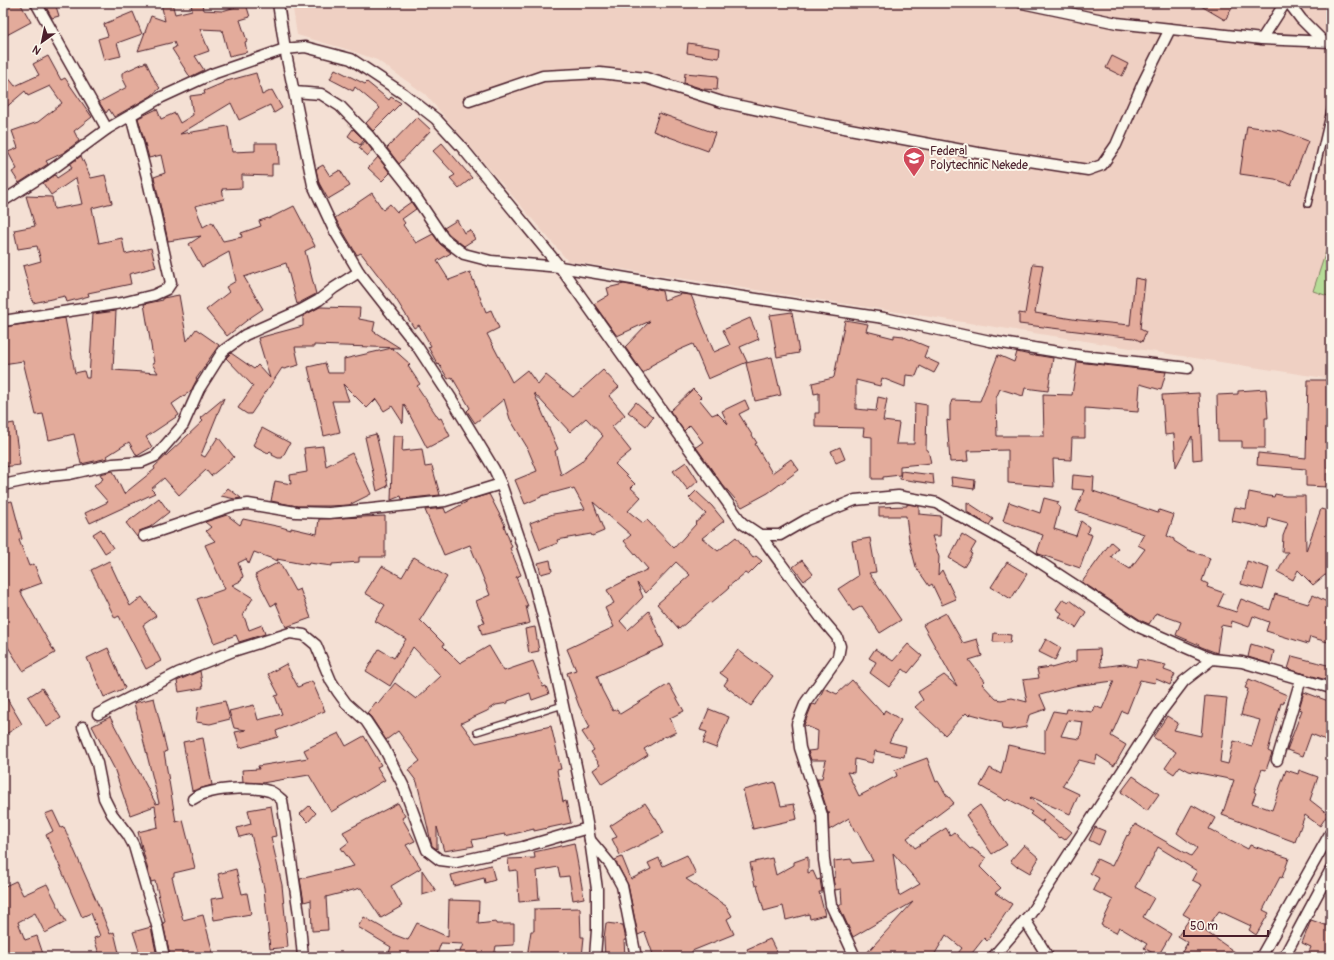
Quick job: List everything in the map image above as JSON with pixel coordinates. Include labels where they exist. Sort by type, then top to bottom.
[{"type":"street","points":[[36,3],[107,129]]},
{"type":"street","points":[[278,3],[285,49],[313,185],[333,228],[359,272],[417,346],[494,469],[501,484],[531,572],[549,641],[580,784],[590,840],[597,889],[597,930],[595,957]]},
{"type":"street","points":[[1022,3],[1117,23],[1262,39],[1327,41]]},
{"type":"street","points":[[1262,39],[1285,3]]},
{"type":"street","points":[[1289,3],[1301,19],[1327,41]]},
{"type":"street","points":[[469,101],[544,76],[600,73],[646,78],[722,102],[823,124],[978,153],[1088,170],[1102,165],[1116,146],[1143,83],[1170,29]]},
{"type":"street","points":[[3,201],[47,173],[107,129],[162,97],[212,74],[285,49],[305,47],[351,59],[404,94],[436,119],[460,145],[560,268],[742,523],[760,535],[821,618],[837,637],[840,646],[838,657],[806,702],[797,724],[800,748],[822,814],[824,860],[831,905],[855,957]]},
{"type":"street","points":[[294,92],[321,94],[340,106],[369,136],[407,184],[444,239],[464,254],[491,261],[560,268],[884,318],[990,341],[1083,356],[1188,368]]},
{"type":"street","points":[[3,321],[129,301],[154,295],[167,289],[171,284],[148,181],[131,116]]},
{"type":"street","points":[[3,485],[41,477],[69,474],[113,464],[142,462],[156,456],[182,425],[199,389],[223,351],[244,335],[301,310],[319,300],[334,288],[359,272]]},
{"type":"street","points":[[144,536],[232,506],[248,504],[303,512],[329,513],[445,501],[501,484]]},
{"type":"street","points":[[760,535],[780,535],[806,520],[855,500],[898,496],[937,503],[1021,550],[1138,627],[1212,659],[1242,662],[1331,688]]},
{"type":"street","points":[[98,714],[178,673],[233,651],[290,633],[304,635],[316,645],[331,681],[338,692],[346,703],[366,720],[384,748],[404,785],[427,850],[440,860],[456,862],[523,847],[588,828]]},
{"type":"street","points":[[993,957],[1025,920],[1159,714],[1184,681],[1212,659]]},
{"type":"street","points":[[1278,760],[1301,679]]},
{"type":"street","points":[[83,728],[97,763],[104,798],[112,814],[128,835],[134,846],[158,930],[164,957]]},
{"type":"street","points":[[193,798],[209,792],[249,788],[271,791],[282,800],[299,914],[303,957]]},
{"type":"street","points":[[1261,957],[1331,832]]},
{"type":"street","points":[[590,840],[610,864],[622,886],[636,957]]},
{"type":"street","points":[[1284,957],[1331,869]]},
{"type":"street","points":[[1025,920],[1048,957]]},
{"type":"lane","points":[[1308,204],[1331,106]]},
{"type":"lane","points":[[477,732],[563,705]]},
{"type":"shaded area","name":"Federal Polytechnic Nekede","points":[[292,3],[1331,3],[1331,379],[568,261],[425,94],[377,60],[297,35]]},
{"type":"green space","points":[[1331,236],[1331,297],[1313,291]]},
{"type":"building","points":[[3,3],[20,3],[31,22],[3,37]]},
{"type":"building","points":[[44,3],[55,3],[59,16],[52,18]]},
{"type":"building","points":[[161,3],[172,3],[175,14],[192,10],[191,3],[202,3],[203,10],[222,11],[246,4],[250,17],[240,20],[247,41],[245,42],[247,52],[229,56],[222,30],[200,29],[209,51],[195,56],[204,70],[190,77],[172,49],[176,47],[174,42],[138,51],[151,16],[165,21]]},
{"type":"building","points":[[1196,3],[1235,3],[1225,20]]},
{"type":"building","points":[[133,12],[142,34],[117,43],[121,56],[104,60],[98,39],[108,36],[104,24]]},
{"type":"building","points":[[688,43],[720,48],[719,58],[687,53]]},
{"type":"building","points":[[48,56],[61,80],[65,78],[92,117],[74,131],[79,141],[63,153],[46,161],[48,164],[19,183],[12,172],[17,169],[8,152],[18,148],[12,131],[38,122],[62,103],[50,86],[28,96],[25,91],[3,110],[3,71],[15,86],[39,75],[33,64]]},
{"type":"building","points":[[1112,56],[1128,64],[1122,76],[1106,68]]},
{"type":"building","points":[[146,62],[160,88],[151,96],[114,117],[109,109],[106,113],[99,102],[127,87],[122,77],[122,73]]},
{"type":"building","points":[[335,69],[365,84],[367,82],[389,100],[391,97],[401,103],[373,131],[366,123],[380,108],[355,87],[353,91],[330,79]]},
{"type":"building","points":[[256,73],[262,95],[272,90],[282,108],[274,113],[270,105],[239,120],[231,103],[180,134],[228,126],[232,152],[255,151],[255,143],[278,143],[279,164],[272,164],[272,176],[242,175],[242,188],[222,189],[224,199],[195,206],[203,227],[212,222],[223,241],[242,237],[241,233],[261,226],[259,221],[268,219],[294,206],[315,246],[305,251],[316,294],[297,304],[286,263],[244,277],[263,309],[227,336],[206,310],[229,292],[226,287],[236,281],[229,252],[202,267],[189,244],[201,236],[168,241],[154,177],[165,173],[161,155],[149,158],[138,118],[157,109],[161,119],[175,113],[180,123],[193,115],[190,96],[205,94],[204,91],[223,82]]},
{"type":"building","points":[[685,73],[718,76],[717,90],[703,89],[684,83]]},
{"type":"building","points":[[659,113],[715,133],[708,151],[653,131]]},
{"type":"building","points":[[417,117],[431,130],[399,164],[387,148]]},
{"type":"building","points":[[1247,126],[1282,131],[1308,141],[1291,185],[1275,179],[1240,174]]},
{"type":"building","points":[[353,129],[364,140],[360,145],[348,136]]},
{"type":"building","points":[[365,141],[372,150],[368,156],[359,148]]},
{"type":"building","points":[[442,143],[472,178],[459,188],[450,178],[455,175],[433,151]]},
{"type":"building","points":[[81,156],[91,178],[105,175],[112,203],[92,208],[99,243],[122,238],[125,254],[151,248],[156,267],[129,274],[131,284],[88,293],[89,296],[67,302],[65,296],[33,303],[23,266],[41,261],[37,246],[18,249],[14,230],[35,226],[26,196],[52,197],[54,209],[82,204],[76,178],[51,195],[43,183],[55,175],[57,178],[72,168],[70,164]]},
{"type":"building","points":[[378,157],[390,173],[382,181],[368,168]]},
{"type":"building","points":[[323,165],[330,176],[340,170],[350,186],[328,199],[319,183],[316,169]]},
{"type":"building","points":[[372,193],[383,210],[390,204],[397,212],[411,202],[416,209],[402,219],[405,223],[403,225],[416,243],[433,234],[440,244],[451,253],[437,261],[449,280],[470,272],[486,312],[491,310],[499,328],[487,334],[512,382],[527,370],[538,385],[546,375],[573,397],[603,370],[619,387],[609,396],[625,415],[612,427],[631,451],[615,464],[635,484],[631,488],[641,497],[628,511],[643,523],[647,520],[674,548],[696,524],[695,523],[706,514],[689,498],[696,491],[712,506],[724,521],[702,538],[718,551],[736,537],[753,558],[756,556],[762,561],[748,575],[745,573],[679,629],[657,604],[690,575],[676,562],[646,593],[637,583],[643,597],[620,621],[628,630],[649,611],[664,646],[597,676],[602,690],[613,711],[617,709],[620,714],[669,684],[684,711],[670,718],[676,732],[666,737],[665,736],[644,749],[648,755],[602,784],[593,770],[600,765],[591,752],[594,750],[582,732],[590,727],[579,706],[567,673],[576,670],[567,649],[614,627],[605,608],[614,603],[607,590],[648,569],[624,541],[631,535],[593,502],[604,531],[592,536],[591,534],[557,540],[558,543],[540,550],[530,523],[553,514],[585,509],[574,489],[572,490],[571,488],[541,496],[525,504],[515,480],[537,471],[527,447],[510,419],[504,399],[475,423],[467,411],[470,408],[452,377],[448,379],[439,364],[438,365],[428,347],[431,346],[419,325],[414,328],[394,296],[361,253],[357,255],[335,218]],"holes":[[[534,393],[570,432],[586,418],[603,436],[581,462],[561,475],[555,451],[558,449]]]},
{"type":"building","points":[[457,220],[464,233],[470,230],[475,239],[464,246],[444,228]]},
{"type":"building","points":[[1033,264],[1043,265],[1035,313],[1079,320],[1130,325],[1135,278],[1145,280],[1140,329],[1146,332],[1142,342],[1134,338],[1019,324],[1019,313],[1025,314]]},
{"type":"building","points":[[624,284],[662,291],[664,300],[681,294],[691,295],[714,352],[730,345],[723,330],[750,318],[759,339],[740,347],[747,362],[708,379],[693,344],[650,366],[651,367],[643,373],[625,347],[650,321],[617,336],[594,304],[609,295],[607,288]]},
{"type":"building","points":[[179,295],[187,341],[196,329],[219,345],[196,379],[191,391],[172,404],[179,415],[146,437],[152,447],[137,456],[129,442],[107,456],[108,458],[81,464],[74,434],[49,440],[43,414],[36,415],[23,361],[3,364],[3,327],[65,318],[75,373],[84,371],[86,378],[89,378],[93,314],[116,311],[113,370],[158,373],[152,364],[154,363],[144,304]]},
{"type":"building","points":[[320,307],[360,308],[359,319],[375,322],[373,331],[400,348],[314,345],[314,347],[295,347],[299,365],[284,369],[282,368],[251,414],[247,414],[238,408],[253,386],[226,358],[231,353],[254,369],[258,365],[270,378],[258,338],[303,326],[303,316]]},
{"type":"building","points":[[792,312],[799,353],[777,357],[770,315]]},
{"type":"building","points":[[845,320],[868,324],[866,331],[894,338],[894,335],[904,336],[928,347],[924,357],[939,364],[934,373],[920,366],[916,376],[906,375],[905,387],[882,378],[880,386],[856,380],[856,409],[876,411],[878,397],[887,399],[883,421],[899,423],[896,444],[914,444],[915,403],[927,405],[926,450],[928,450],[931,463],[900,466],[900,475],[883,477],[883,479],[872,479],[872,437],[863,436],[864,428],[815,427],[815,413],[819,413],[819,393],[814,394],[812,383],[834,377]]},
{"type":"building","points":[[392,348],[410,364],[408,366],[420,384],[417,386],[439,419],[441,418],[450,436],[427,448],[404,404],[403,423],[392,406],[384,411],[376,399],[367,408],[343,384],[349,401],[332,401],[340,432],[324,436],[308,367],[325,363],[328,373],[344,373],[344,359]]},
{"type":"building","points":[[1017,352],[1053,358],[1048,391],[1025,388],[1023,396],[1000,389],[996,398],[997,436],[1044,436],[1043,394],[1072,395],[1077,362],[1166,372],[1161,390],[1140,384],[1138,412],[1085,408],[1085,438],[1072,438],[1071,460],[1053,459],[1054,487],[1008,483],[1008,450],[967,451],[968,461],[950,462],[947,420],[950,421],[950,406],[952,400],[980,401],[998,355],[1014,362]]},
{"type":"building","points":[[772,357],[781,395],[755,401],[746,363]]},
{"type":"building","points":[[1308,380],[1331,380],[1328,487],[1306,486],[1306,469],[1257,465],[1258,453],[1306,458]]},
{"type":"building","points":[[693,389],[701,397],[699,399],[712,415],[717,413],[728,424],[722,411],[745,400],[749,409],[739,414],[757,443],[755,444],[772,473],[791,459],[799,470],[768,493],[742,507],[721,483],[696,447],[703,442],[690,425],[684,431],[670,411]]},
{"type":"building","points":[[1266,389],[1268,418],[1265,418],[1265,448],[1242,448],[1242,441],[1218,441],[1217,395],[1238,394],[1238,391]]},
{"type":"building","points":[[1199,393],[1202,459],[1193,460],[1192,436],[1176,467],[1174,434],[1165,435],[1162,395]]},
{"type":"building","points":[[224,398],[201,455],[205,457],[218,437],[234,457],[211,476],[206,470],[179,495],[164,478],[151,489],[155,493],[90,523],[85,513],[108,502],[94,486],[103,479],[100,474],[113,471],[124,494],[155,469],[154,467],[203,421],[200,418]]},
{"type":"building","points":[[636,402],[653,417],[646,426],[628,412]]},
{"type":"building","points":[[14,423],[20,465],[3,467],[3,425]]},
{"type":"building","points":[[262,428],[290,443],[282,458],[278,458],[272,455],[273,453],[270,451],[268,453],[253,445]]},
{"type":"building","points":[[376,434],[388,486],[377,491],[365,437]]},
{"type":"building","points":[[393,436],[403,436],[402,451],[422,449],[425,467],[432,466],[440,495],[402,499],[401,496],[391,500]]},
{"type":"building","points":[[323,446],[326,466],[352,453],[371,494],[349,505],[297,506],[271,501],[275,481],[291,484],[290,475],[307,472],[304,448]]},
{"type":"building","points":[[840,447],[845,459],[836,463],[831,451]]},
{"type":"building","points":[[686,462],[698,481],[688,490],[673,471]]},
{"type":"building","points":[[901,471],[933,475],[934,484],[900,479]]},
{"type":"building","points":[[1073,475],[1094,477],[1093,491],[1158,513],[1159,510],[1174,515],[1167,536],[1174,539],[1174,541],[1188,550],[1210,558],[1202,581],[1208,584],[1207,587],[1224,593],[1218,606],[1236,612],[1241,599],[1270,610],[1275,594],[1308,604],[1313,595],[1331,604],[1331,643],[1310,637],[1308,644],[1266,631],[1269,622],[1253,616],[1249,627],[1232,621],[1231,627],[1221,625],[1217,653],[1176,635],[1181,622],[1156,613],[1149,624],[1082,582],[1111,542],[1118,548],[1111,557],[1130,569],[1145,549],[1138,545],[1144,534],[1076,511],[1084,490],[1072,489]]},
{"type":"building","points":[[951,477],[975,480],[974,489],[952,486]]},
{"type":"building","points":[[228,488],[241,498],[235,499],[221,496]]},
{"type":"building","points":[[1249,492],[1274,497],[1275,494],[1285,496],[1305,496],[1306,551],[1321,509],[1331,512],[1331,576],[1325,575],[1313,585],[1298,570],[1293,580],[1278,572],[1288,552],[1282,552],[1283,536],[1288,523],[1269,518],[1267,528],[1232,521],[1235,507],[1246,509]]},
{"type":"building","points":[[489,494],[505,525],[504,526],[512,547],[510,548],[521,575],[516,577],[528,606],[526,606],[530,623],[482,635],[479,624],[485,623],[476,601],[490,595],[470,545],[444,555],[425,510],[444,508],[446,513],[472,499]]},
{"type":"building","points":[[159,498],[169,512],[150,527],[139,531],[137,537],[126,523]]},
{"type":"building","points":[[1044,498],[1059,502],[1057,505],[1060,507],[1054,529],[1076,536],[1081,521],[1089,527],[1087,533],[1092,535],[1080,568],[1037,553],[1043,535],[1003,521],[1009,502],[1040,513]]},
{"type":"building","points":[[12,501],[22,539],[19,540],[29,566],[34,564],[42,583],[20,591],[55,653],[23,671],[3,639],[3,503]]},
{"type":"building","points":[[967,502],[993,519],[989,525],[967,512]]},
{"type":"building","points":[[907,504],[919,506],[919,514],[941,516],[940,536],[932,536],[939,557],[938,575],[942,570],[956,599],[942,605],[932,584],[929,586],[916,567],[909,540],[906,516],[879,516],[879,507],[907,506]]},
{"type":"building","points":[[227,515],[240,525],[243,519],[291,530],[291,528],[317,534],[319,519],[385,516],[385,557],[359,557],[359,562],[332,564],[332,566],[309,563],[308,565],[277,559],[278,561],[254,552],[249,564],[246,559],[238,563],[243,576],[241,581],[232,585],[253,598],[243,614],[249,630],[262,625],[265,634],[239,642],[236,635],[214,643],[197,599],[225,589],[205,545],[215,541],[206,531],[211,527],[205,522]]},
{"type":"building","points":[[101,529],[113,548],[105,553],[93,534]]},
{"type":"building","points":[[962,534],[976,543],[970,553],[972,554],[964,567],[949,558]]},
{"type":"building","points":[[870,538],[876,572],[869,573],[901,620],[880,633],[862,606],[853,611],[838,589],[858,576],[852,541]]},
{"type":"building","points":[[414,557],[447,577],[420,620],[444,644],[443,646],[460,663],[489,646],[504,671],[533,661],[543,687],[546,686],[549,694],[532,700],[530,693],[508,701],[508,703],[496,705],[487,711],[461,723],[476,743],[551,726],[561,769],[557,770],[563,802],[566,801],[571,823],[534,831],[534,829],[505,836],[505,834],[472,840],[474,846],[444,851],[437,827],[437,849],[432,846],[417,782],[408,770],[420,761],[398,731],[386,740],[367,713],[376,702],[378,704],[395,683],[416,699],[441,676],[413,647],[390,686],[366,671],[379,649],[394,658],[406,639],[375,621],[385,605],[365,593],[382,566],[402,577]]},
{"type":"building","points":[[550,560],[552,571],[541,574],[538,563]]},
{"type":"building","points":[[802,560],[813,574],[804,581],[793,567]]},
{"type":"building","points":[[109,561],[130,606],[142,597],[156,616],[143,625],[161,661],[146,669],[119,616],[115,618],[91,570]]},
{"type":"building","points":[[1247,561],[1269,568],[1263,590],[1241,584]]},
{"type":"building","points":[[279,562],[295,591],[300,589],[311,618],[286,627],[276,603],[271,606],[255,575]]},
{"type":"building","points":[[1007,562],[1027,574],[1011,599],[991,587]]},
{"type":"building","points":[[1063,599],[1069,602],[1070,600],[1086,612],[1076,628],[1059,617],[1062,613],[1056,609]]},
{"type":"building","points":[[946,613],[963,643],[977,639],[982,656],[969,660],[985,681],[982,684],[996,699],[1001,700],[1012,698],[1027,702],[1023,680],[1039,678],[1037,669],[1051,668],[1076,661],[1076,650],[1100,649],[1101,667],[1124,664],[1136,667],[1138,659],[1166,665],[1164,670],[1175,674],[1170,685],[1156,679],[1155,683],[1140,680],[1127,713],[1122,711],[1111,736],[1126,745],[1114,766],[1097,755],[1095,764],[1079,760],[1062,786],[1079,794],[1070,814],[1031,797],[1030,798],[1072,832],[1065,840],[1061,837],[1060,838],[1042,823],[1044,820],[1041,822],[1030,814],[1032,812],[1008,799],[1006,801],[980,786],[990,768],[1001,774],[1008,745],[1045,753],[1045,730],[1053,711],[1066,713],[1067,709],[1093,712],[1095,706],[1102,709],[1114,681],[1074,686],[1040,695],[1046,709],[1029,715],[1026,727],[1010,730],[1002,729],[1001,722],[971,714],[969,716],[966,713],[945,735],[915,707],[923,700],[918,692],[944,675],[957,686],[923,625]],"holes":[[[1068,720],[1083,722],[1080,739],[1061,736]]]},
{"type":"building","points":[[535,627],[539,651],[529,653],[525,629]]},
{"type":"building","points":[[994,633],[1011,635],[1010,643],[993,642]]},
{"type":"building","points":[[1046,639],[1061,648],[1055,660],[1039,652]]},
{"type":"building","points":[[908,644],[922,656],[908,673],[903,669],[889,687],[870,673],[876,662],[869,658],[875,649],[893,661]]},
{"type":"building","points":[[1251,644],[1274,651],[1271,664],[1248,657]]},
{"type":"building","points":[[108,648],[125,688],[104,697],[87,658]]},
{"type":"building","points":[[738,650],[773,676],[751,706],[724,685],[728,679],[720,673]]},
{"type":"building","points":[[1292,656],[1331,666],[1331,679],[1323,679],[1288,669]]},
{"type":"building","points":[[286,664],[298,687],[312,681],[325,711],[276,731],[278,737],[240,748],[235,732],[246,730],[234,728],[229,711],[254,705],[258,720],[282,714],[275,696],[279,695],[268,674]]},
{"type":"building","points":[[200,671],[203,688],[179,692],[177,681]]},
{"type":"building","points":[[1249,679],[1287,695],[1283,704],[1281,703],[1268,751],[1272,753],[1266,770],[1262,769],[1252,803],[1272,810],[1286,770],[1298,774],[1299,770],[1318,777],[1310,800],[1328,814],[1320,826],[1305,815],[1295,842],[1222,815],[1234,780],[1189,771],[1180,766],[1174,774],[1165,768],[1176,752],[1153,737],[1167,716],[1178,723],[1174,730],[1201,736],[1205,696],[1227,698],[1220,762],[1228,764],[1234,741],[1252,746],[1260,720],[1241,715],[1248,689],[1245,688]]},
{"type":"building","points":[[852,680],[883,714],[885,710],[901,720],[889,742],[906,746],[904,757],[875,751],[872,763],[855,759],[854,773],[847,772],[859,796],[897,776],[895,770],[927,758],[936,782],[938,781],[947,796],[954,803],[907,838],[915,848],[946,828],[950,835],[954,832],[970,849],[972,848],[986,858],[980,867],[1001,888],[995,893],[1012,904],[987,941],[984,938],[969,957],[955,957],[962,948],[946,935],[933,957],[863,957],[913,902],[853,937],[839,906],[842,904],[841,889],[835,890],[833,878],[835,877],[834,861],[851,859],[853,863],[873,861],[857,831],[855,832],[849,818],[829,830],[828,814],[830,813],[828,813],[817,778],[822,778],[826,760],[811,760],[808,751],[817,750],[818,731],[804,725],[812,705],[816,705],[824,688],[837,694]],"holes":[[[893,853],[920,884],[899,896]]]},
{"type":"building","points":[[42,688],[61,718],[47,727],[28,697]]},
{"type":"building","points":[[3,692],[22,724],[3,736]]},
{"type":"building","points":[[1304,692],[1331,702],[1331,727],[1326,740],[1311,734],[1303,756],[1287,750],[1302,710],[1299,709]]},
{"type":"building","points":[[154,698],[167,751],[164,752],[176,822],[183,820],[195,868],[174,873],[174,876],[172,877],[183,920],[203,915],[214,957],[170,957],[163,923],[165,922],[155,881],[151,882],[138,832],[158,827],[155,806],[130,815],[114,768],[92,726],[110,717],[156,804],[159,803],[134,703]]},
{"type":"building","points":[[225,701],[230,719],[210,724],[196,722],[198,707]]},
{"type":"building","points":[[709,709],[729,717],[716,748],[703,743],[707,732],[700,730]]},
{"type":"building","points":[[339,733],[346,746],[364,736],[381,765],[377,767],[385,780],[331,812],[309,775],[262,783],[243,782],[242,770],[259,769],[258,766],[308,758],[304,750]]},
{"type":"building","points":[[203,738],[212,785],[192,791],[183,742]]},
{"type":"building","points":[[1133,776],[1159,794],[1147,811],[1121,792]]},
{"type":"building","points":[[775,782],[781,806],[794,804],[797,819],[753,829],[743,790]]},
{"type":"building","points":[[398,803],[405,816],[402,818],[415,841],[406,845],[421,868],[391,886],[402,906],[381,918],[361,888],[326,897],[328,930],[312,931],[311,900],[304,902],[300,879],[354,866],[341,848],[349,842],[343,832]]},
{"type":"building","points":[[645,803],[656,818],[664,833],[620,855],[612,839],[617,837],[610,826]]},
{"type":"building","points":[[980,805],[1007,845],[992,854],[966,815]]},
{"type":"building","points":[[1192,805],[1215,818],[1209,829],[1248,849],[1250,845],[1289,858],[1282,878],[1280,877],[1263,910],[1269,913],[1256,935],[1249,930],[1251,926],[1219,911],[1205,931],[1242,957],[1179,957],[1188,942],[1178,936],[1190,918],[1183,914],[1202,885],[1192,880],[1197,871],[1158,847],[1148,867],[1147,866],[1135,887],[1154,898],[1143,917],[1171,934],[1158,956],[1144,948],[1147,944],[1119,927],[1116,933],[1101,925],[1113,900],[1093,890],[1099,878],[1090,873],[1097,859],[1112,866],[1127,835],[1128,836],[1135,824],[1191,856],[1197,848],[1177,833]]},
{"type":"building","points":[[271,806],[276,836],[271,837],[282,885],[288,947],[270,949],[264,888],[251,834],[240,837],[237,828],[251,824],[248,810]]},
{"type":"building","points":[[309,806],[316,813],[308,822],[300,814]]},
{"type":"building","points":[[53,811],[61,828],[64,827],[110,934],[114,932],[120,957],[100,957],[94,938],[100,936],[91,913],[82,917],[46,835],[53,831],[45,814]]},
{"type":"building","points":[[1095,827],[1105,831],[1099,845],[1089,840]]},
{"type":"building","points":[[574,843],[584,898],[573,900],[569,876],[560,877],[558,867],[537,871],[539,900],[519,902],[517,870],[509,871],[508,859],[535,858],[534,852]]},
{"type":"building","points":[[1024,845],[1039,858],[1030,873],[1018,866],[1017,867],[1010,861]]},
{"type":"building","points":[[687,855],[696,874],[686,879],[726,906],[732,916],[727,919],[734,934],[692,951],[693,957],[654,957],[645,932],[638,935],[628,885],[615,860],[622,857],[631,879],[651,869],[648,863],[659,858],[663,866]]},
{"type":"building","points":[[808,857],[808,873],[813,871],[817,880],[820,879],[822,892],[819,892],[825,915],[810,919],[809,914],[786,920],[783,906],[764,911],[757,885],[755,886],[750,863],[772,858],[776,875],[794,865],[794,862]]},
{"type":"building","points":[[491,865],[495,880],[485,883],[484,878],[454,886],[451,875]]},
{"type":"building","points":[[236,869],[242,894],[247,893],[251,914],[214,920],[211,899],[224,897],[218,874]]},
{"type":"building","points":[[422,870],[436,891],[422,895]]},
{"type":"building","points":[[16,881],[23,895],[47,884],[66,922],[45,933],[35,913],[18,922],[25,940],[37,936],[44,957],[3,957],[3,887]]},
{"type":"building","points":[[449,900],[479,901],[478,924],[496,922],[496,924],[514,924],[514,945],[496,946],[494,957],[458,957],[463,944],[441,943],[436,957],[398,957],[389,953],[391,947],[358,927],[364,917],[395,935],[408,940],[417,923],[448,937]]},
{"type":"building","points":[[580,908],[581,937],[584,937],[582,957],[527,957],[531,931],[534,931],[534,909]]},
{"type":"building","points":[[1311,920],[1331,927],[1331,957],[1307,957],[1311,947],[1302,943]]},
{"type":"building","points":[[606,923],[623,925],[626,940],[624,940],[625,957],[605,957],[604,938]]},
{"type":"building","points":[[151,927],[157,957],[141,957],[133,932]]},
{"type":"building","points":[[770,939],[779,957],[751,957],[747,949]]},
{"type":"place","name":"Federal Polytechnic Nekede","points":[[914,178]]}]
